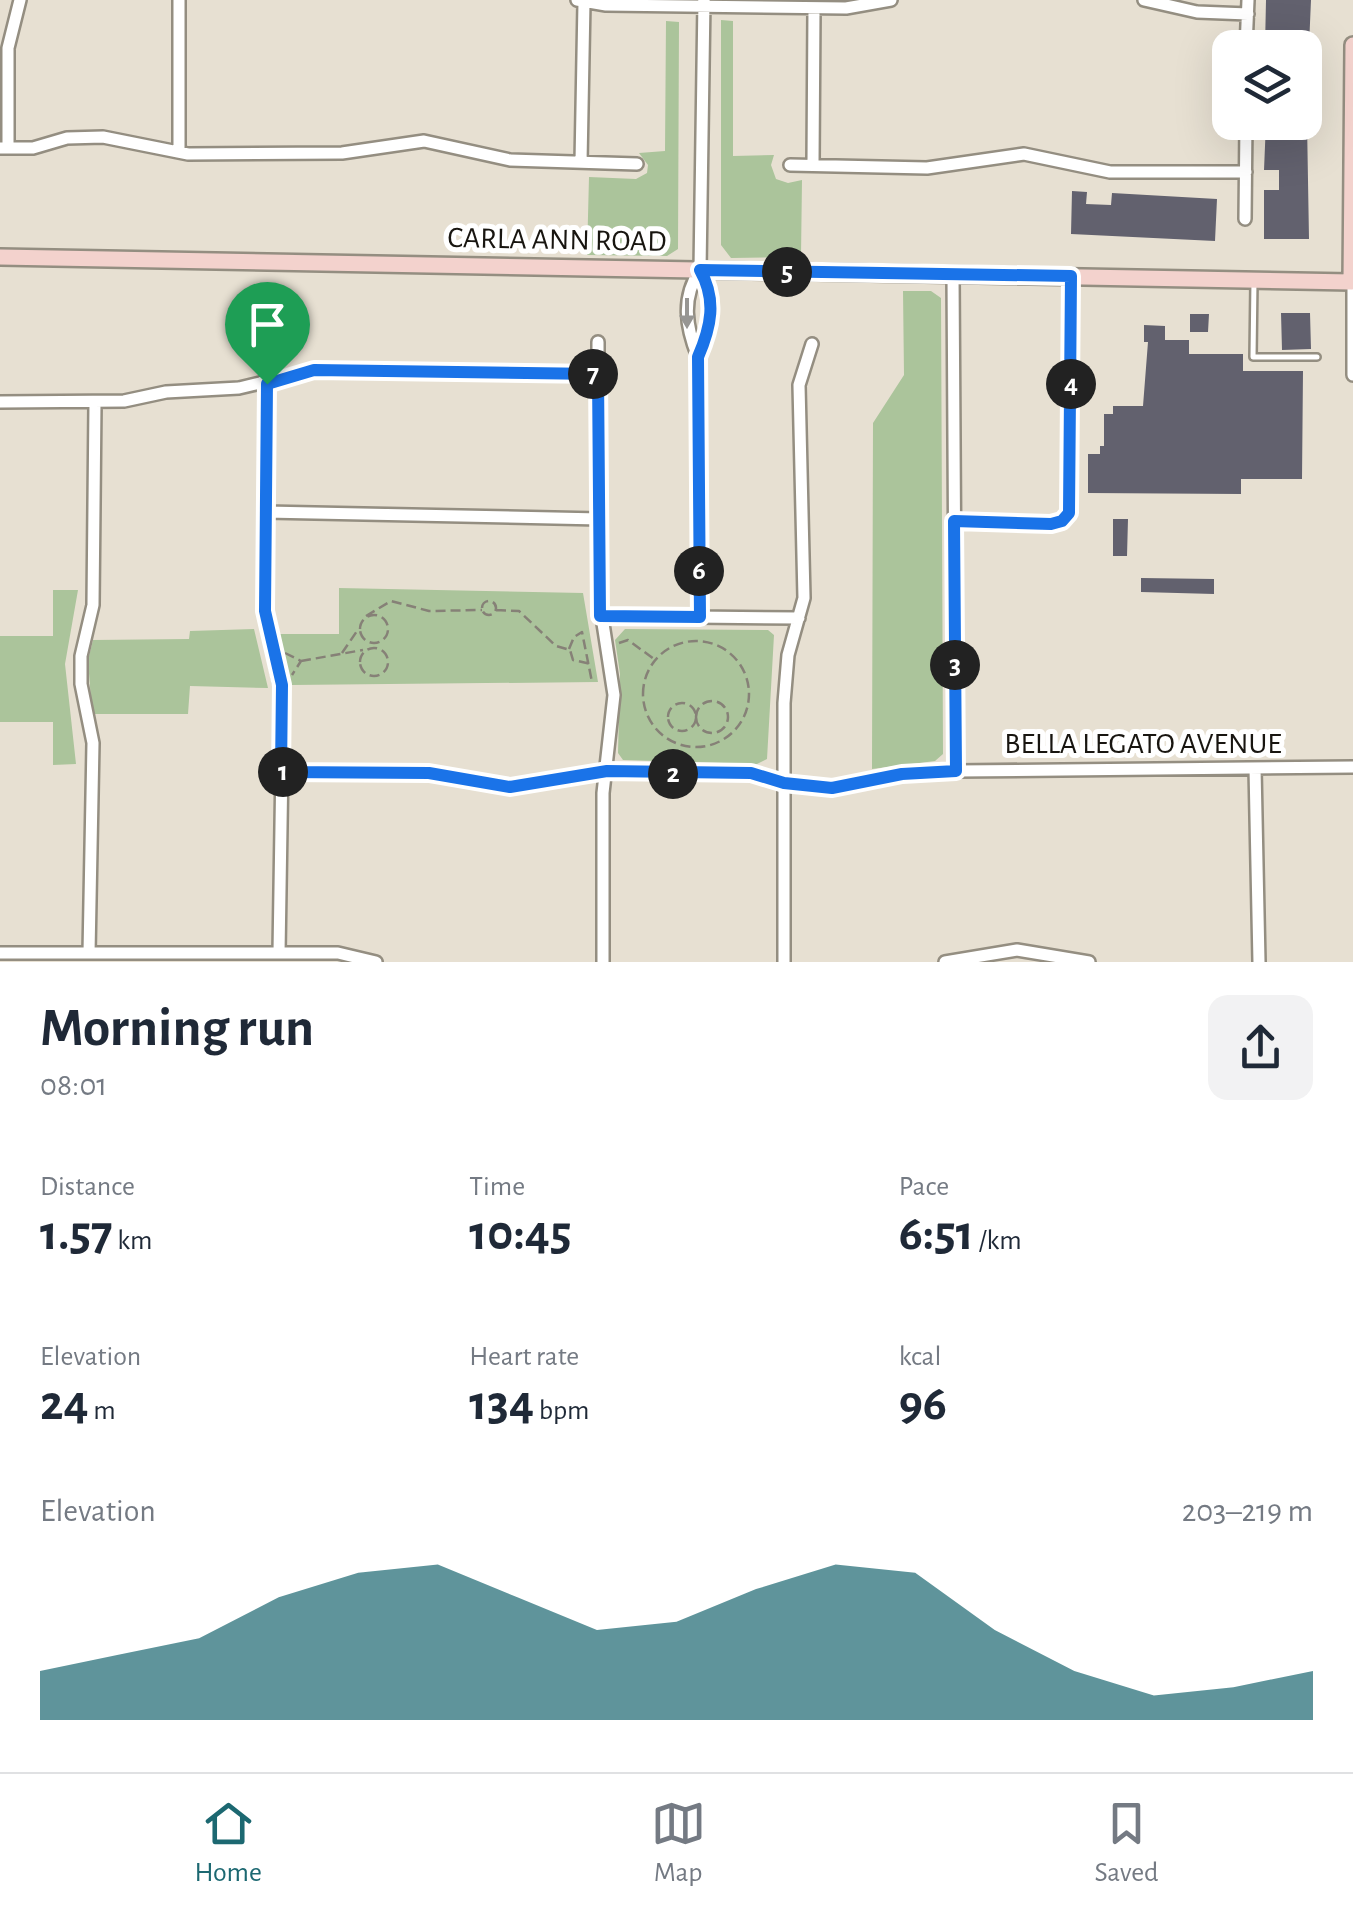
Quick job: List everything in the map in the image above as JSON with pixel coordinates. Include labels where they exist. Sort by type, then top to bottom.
[{"type":"street","points":[[20,0],[8,48],[4,148],[103,137],[179,152],[342,152],[424,141],[510,160],[637,164]]},
{"type":"street","points":[[179,0],[179,152]]},
{"type":"street","points":[[581,162],[580,1],[846,8],[890,0]]},
{"type":"street","points":[[1144,0],[1197,12],[1248,14]]},
{"type":"street","points":[[1247,30],[1248,0]]},
{"type":"street","points":[[698,357],[710,328],[710,288],[700,270],[704,3]]},
{"type":"street","points":[[814,8],[814,163]]},
{"type":"street","points":[[1353,45],[1353,375]]},
{"type":"street","points":[[1245,220],[1246,140]]},
{"type":"street","points":[[790,165],[927,168],[1024,154],[1110,172],[1246,172]]},
{"type":"street","name":"CARLA ANN ROAD","points":[[0,258],[1352,282]]},
{"type":"street","points":[[700,270],[688,288],[688,331],[698,357],[700,617]]},
{"type":"street","points":[[954,274],[956,771]]},
{"type":"street","points":[[598,342],[601,622],[614,694],[607,771],[603,962]]},
{"type":"street","points":[[784,962],[788,655],[805,582],[799,385],[812,344]]},
{"type":"street","points":[[0,402],[95,403],[267,384],[314,370],[598,374]]},
{"type":"street","points":[[267,384],[265,611],[281,676],[279,953]]},
{"type":"street","points":[[89,953],[93,743],[80,684],[80,656],[93,605],[95,403]]},
{"type":"street","points":[[266,512],[600,520]]},
{"type":"street","points":[[601,622],[799,618]]},
{"type":"street","name":"BELLA LEGATO AVENUE","points":[[281,772],[429,773],[510,787],[607,771],[751,773],[784,783],[832,788],[902,774],[956,771],[1353,767]]},
{"type":"street","points":[[1255,768],[1259,962]]},
{"type":"street","points":[[945,962],[1017,950],[1089,962]]},
{"type":"street","points":[[0,953],[338,953],[376,962]]},
{"type":"lane","points":[[954,521],[1051,524],[1062,521],[1069,513],[1071,276]]},
{"type":"lane","points":[[1254,278],[1253,357],[1317,358]]},
{"type":"path","points":[[341,654],[351,645],[366,616],[391,601],[429,611],[482,610],[487,615],[496,610],[520,611],[556,646],[570,650]]},
{"type":"path","points":[[482,610],[489,601],[496,610]]},
{"type":"path","points":[[360,624],[366,641],[384,639],[387,622],[380,616],[366,616]]},
{"type":"path","points":[[601,622],[619,643],[628,640],[656,661]]},
{"type":"path","points":[[590,664],[574,660],[570,650],[574,637],[582,632],[590,664],[592,682]]},
{"type":"path","points":[[695,642],[727,651],[739,662],[750,694],[739,725],[726,738],[692,747],[659,732],[644,700],[644,682],[656,661],[678,644],[695,642]]},
{"type":"path","points":[[300,661],[370,648],[380,648],[388,659],[380,675],[371,676],[361,667],[360,658],[370,648]]},
{"type":"path","points":[[274,653],[292,653],[300,661]]},
{"type":"path","points":[[281,676],[292,675],[300,661]]},
{"type":"path","points":[[696,716],[689,704],[680,703],[672,707],[668,719],[676,730],[685,731],[696,716],[701,706],[710,701],[724,706],[728,716],[725,726],[712,732],[702,729],[696,716]]},
{"type":"green space","points":[[721,20],[733,21],[733,156],[774,155],[771,165],[776,179],[788,183],[802,180],[801,257],[731,258],[721,245]]},
{"type":"green space","points":[[666,21],[679,22],[678,249],[667,256],[587,255],[589,177],[636,179],[647,173],[648,165],[639,153],[665,151]]},
{"type":"green space","points":[[903,291],[931,291],[941,298],[943,754],[935,761],[872,769],[873,423],[904,375]]},
{"type":"green space","points":[[339,588],[583,593],[598,682],[291,685],[280,634],[339,634]]},
{"type":"green space","points":[[53,590],[78,590],[65,664],[76,764],[53,765],[53,722],[0,722],[0,636],[53,636]]},
{"type":"green space","points":[[254,629],[268,688],[190,686],[188,714],[92,714],[88,660],[93,640],[189,639],[190,631]]},
{"type":"green space","points":[[625,629],[768,630],[774,635],[767,759],[757,764],[623,760],[618,753],[620,674],[615,640]]},
{"type":"building","points":[[1266,0],[1311,0],[1310,30],[1265,30]]},
{"type":"building","points":[[1265,140],[1307,140],[1309,239],[1264,239],[1264,190],[1279,190],[1279,170],[1264,170]]},
{"type":"building","points":[[1072,191],[1087,192],[1086,204],[1111,205],[1112,193],[1217,199],[1215,241],[1071,234]]},
{"type":"building","points":[[1281,313],[1310,313],[1311,349],[1282,350]]},
{"type":"building","points":[[1190,314],[1209,314],[1208,332],[1190,332]]},
{"type":"building","points":[[1144,325],[1165,326],[1165,340],[1189,340],[1189,354],[1243,354],[1243,371],[1303,371],[1302,479],[1241,479],[1241,494],[1088,493],[1088,454],[1100,454],[1100,446],[1104,446],[1104,414],[1113,414],[1113,406],[1143,406],[1148,342],[1144,342]]},
{"type":"building","points":[[1113,519],[1128,519],[1127,556],[1113,556]]},
{"type":"building","points":[[1141,578],[1214,579],[1214,594],[1141,592]]},
{"type":"route","points":[[700,270],[1071,276],[1069,513],[1062,521],[1051,524],[954,521],[956,771],[902,774],[832,788],[784,783],[751,773],[607,771],[510,787],[429,773],[281,772],[282,685],[265,611],[267,384],[314,370],[598,374],[600,616],[700,617],[698,357],[710,328],[710,288],[700,270]]}]
